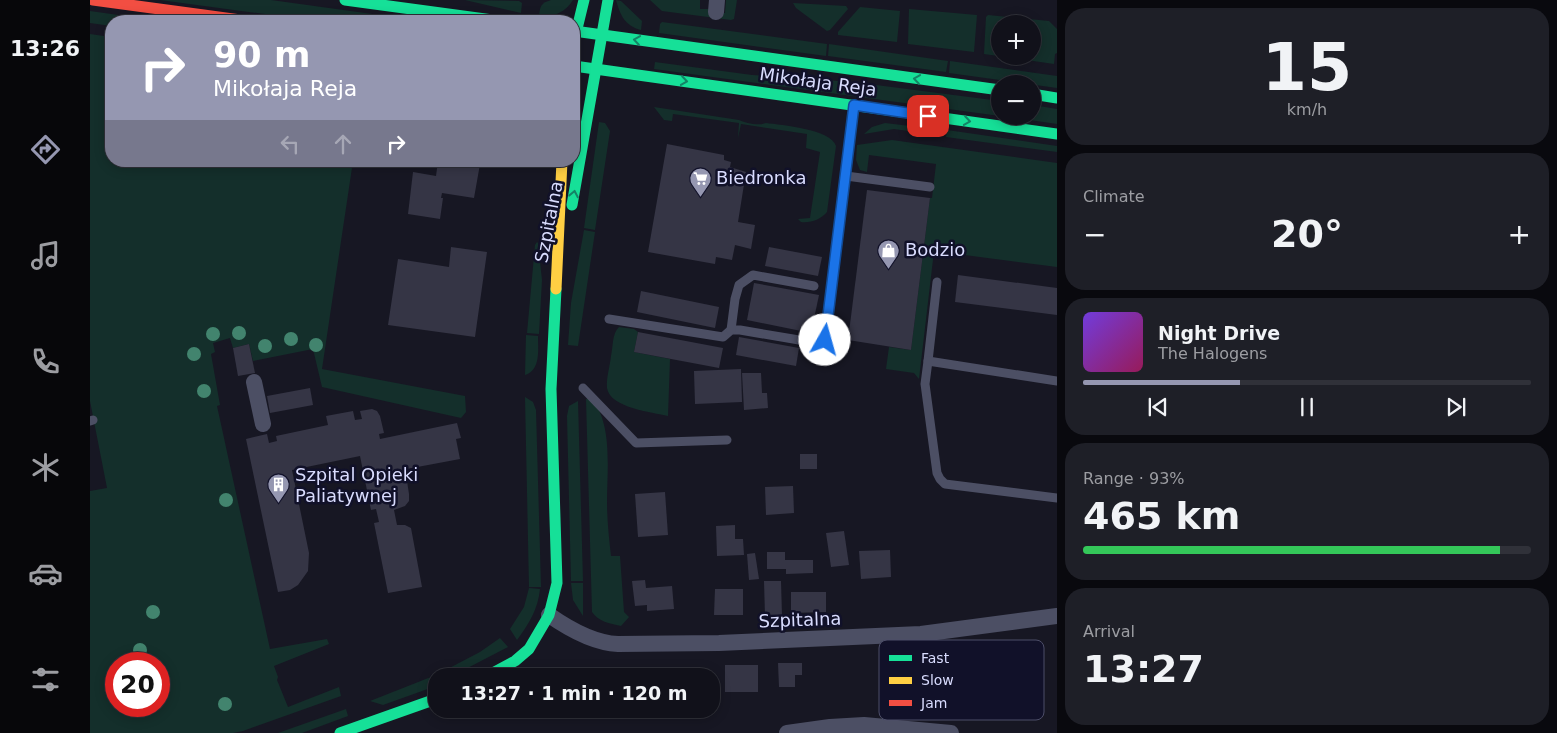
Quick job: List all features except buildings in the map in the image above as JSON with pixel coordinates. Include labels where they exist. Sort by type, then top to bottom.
[{"type":"street","points":[[93,0],[204,15]]},
{"type":"street","points":[[345,0],[456,15]]},
{"type":"street","points":[[580,15],[584,0]]},
{"type":"street","name":"Szpitalna","points":[[580,159],[608,0]]},
{"type":"street","name":"Mikołaja Reja","points":[[580,34],[602,35],[991,89]]},
{"type":"street","name":"Mikołaja Reja","points":[[580,67],[1057,134]]},
{"type":"street","points":[[1041,95],[1057,98]]},
{"type":"street","name":"Szpitalna","points":[[502,668],[529,649],[549,615],[557,583],[551,389],[562,167]]},
{"type":"street","name":"Szpitalna","points":[[556,293],[578,167]]},
{"type":"street","points":[[254,382],[263,424]]},
{"type":"street","name":"Szpitalna","points":[[549,615],[584,635],[608,644],[719,643],[920,634],[1057,615]]},
{"type":"street","points":[[340,733],[428,703]]},
{"type":"street","points":[[787,733],[830,727],[864,725],[951,733]]},
{"type":"lane","points":[[822,358],[854,105]]},
{"type":"lane","points":[[846,176],[930,187]]},
{"type":"lane","points":[[732,330],[735,299],[739,285],[753,275],[814,286]]},
{"type":"lane","points":[[937,282],[925,384],[937,473],[940,480],[945,484],[1057,498]]},
{"type":"lane","points":[[609,319],[723,337],[732,330],[805,341]]},
{"type":"lane","points":[[928,361],[1057,381]]},
{"type":"lane","points":[[583,388],[636,443],[727,440]]},
{"type":"green space","points":[[160,0],[271,0],[380,15],[272,15]]},
{"type":"green space","points":[[465,0],[519,1],[522,3],[521,13]]},
{"type":"green space","points":[[551,0],[573,0],[558,13],[539,15],[542,5]]},
{"type":"green space","points":[[616,0],[621,1],[642,21],[641,30],[627,23],[619,10]]},
{"type":"green space","points":[[650,0],[700,0],[700,9],[712,9],[713,12],[725,13],[726,0],[737,0],[734,19],[731,20],[662,11]]},
{"type":"green space","points":[[793,3],[846,6],[848,9],[827,31],[796,8]]},
{"type":"green space","points":[[860,7],[900,11],[897,42],[838,35],[838,32]]},
{"type":"green space","points":[[909,9],[977,15],[974,52],[908,44]]},
{"type":"green space","points":[[90,11],[118,15],[105,15],[105,25],[90,23]]},
{"type":"green space","points":[[991,15],[991,55],[984,54],[986,17]]},
{"type":"green space","points":[[1041,20],[1049,21],[1057,29],[1057,53],[1055,54],[1054,64],[1041,62]]},
{"type":"green space","points":[[662,22],[827,44],[826,56],[659,33]]},
{"type":"green space","points":[[90,34],[105,36],[105,167],[352,167],[322,369],[465,396],[466,412],[461,418],[322,387],[313,349],[253,361],[249,344],[233,348],[230,338],[213,343],[215,352],[211,354],[220,405],[217,406],[270,649],[327,639],[329,644],[274,666],[278,677],[277,680],[288,707],[339,687],[341,696],[243,731],[233,733],[90,733],[90,491],[107,488],[90,401]]},
{"type":"green space","points":[[829,44],[948,61],[946,72],[828,56]]},
{"type":"green space","points":[[950,61],[1057,76],[1057,88],[1041,86],[1041,75],[991,75],[991,79],[949,73]]},
{"type":"green space","points":[[655,62],[752,75],[853,82],[991,100],[991,115],[654,69]]},
{"type":"green space","points":[[1041,106],[1057,109],[1057,124],[1041,122]]},
{"type":"green space","points":[[654,107],[739,120],[752,124],[766,123],[805,129],[832,140],[836,146],[827,212],[818,219],[808,222],[801,222],[798,219],[810,218],[820,152],[806,148],[807,134],[741,124],[738,138],[739,123],[673,114],[672,121],[664,120]]},
{"type":"green space","points":[[599,122],[605,123],[610,131],[595,230],[584,228]]},
{"type":"green space","points":[[885,123],[944,130],[944,136],[894,129],[864,134],[872,127]]},
{"type":"green space","points":[[947,130],[1057,146],[1057,152],[946,137]]},
{"type":"green space","points":[[892,140],[1057,163],[1057,267],[934,251],[919,379],[914,373],[886,369],[889,347],[911,350],[936,164],[869,155],[867,172],[860,170],[856,160],[857,145]]},
{"type":"green space","points":[[584,230],[595,232],[578,346],[568,345],[571,303]]},
{"type":"green space","points":[[537,242],[542,280],[539,334],[527,333],[535,245]]},
{"type":"green space","points":[[619,327],[634,329],[638,332],[634,352],[670,359],[668,416],[623,405],[610,395],[607,388],[608,376],[614,337]]},
{"type":"green space","points":[[526,335],[538,336],[538,359],[534,369],[525,375]]},
{"type":"green space","points":[[525,397],[533,402],[536,410],[541,587],[529,587]]},
{"type":"green space","points":[[586,399],[592,399],[599,410],[606,435],[608,462],[607,516],[611,556],[620,556],[624,612],[629,617],[621,626],[601,620],[592,612]]},
{"type":"green space","points":[[578,401],[583,581],[571,581],[567,416],[569,406]]},
{"type":"green space","points":[[571,583],[583,583],[583,616],[573,600]]},
{"type":"green space","points":[[529,588],[540,589],[539,596],[532,616],[517,640],[510,629],[524,607]]},
{"type":"green space","points":[[500,638],[508,647],[467,668],[449,668],[480,652]]},
{"type":"green space","points":[[428,678],[428,689],[383,705],[370,701]]},
{"type":"green space","points":[[346,709],[348,716],[302,733],[278,733]]},
{"type":"traffic: fast","points":[[345,0],[456,15]]},
{"type":"traffic: fast","points":[[580,16],[584,0]]},
{"type":"traffic: fast","points":[[580,159],[608,0]]},
{"type":"traffic: fast","points":[[580,32],[991,89]]},
{"type":"traffic: fast","points":[[580,67],[1057,134]]},
{"type":"traffic: fast","points":[[1041,95],[1057,98]]},
{"type":"traffic: fast","points":[[572,205],[579,167]]},
{"type":"traffic: fast","points":[[502,668],[515,661],[529,649],[549,615],[557,583],[551,389],[556,289]]},
{"type":"traffic: fast","points":[[340,733],[428,702]]},
{"type":"traffic: slow","points":[[556,289],[562,167]]},
{"type":"traffic: jam","points":[[93,0],[204,15]]},
{"type":"place","name":"Biedronka","points":[[700,197]]},
{"type":"place","name":"Bodzio","points":[[889,269]]},
{"type":"place","name":"Szpital Opieki Paliatywnej","points":[[279,504]]},
{"type":"route","points":[[825,340],[854,105],[928,116]]}]
